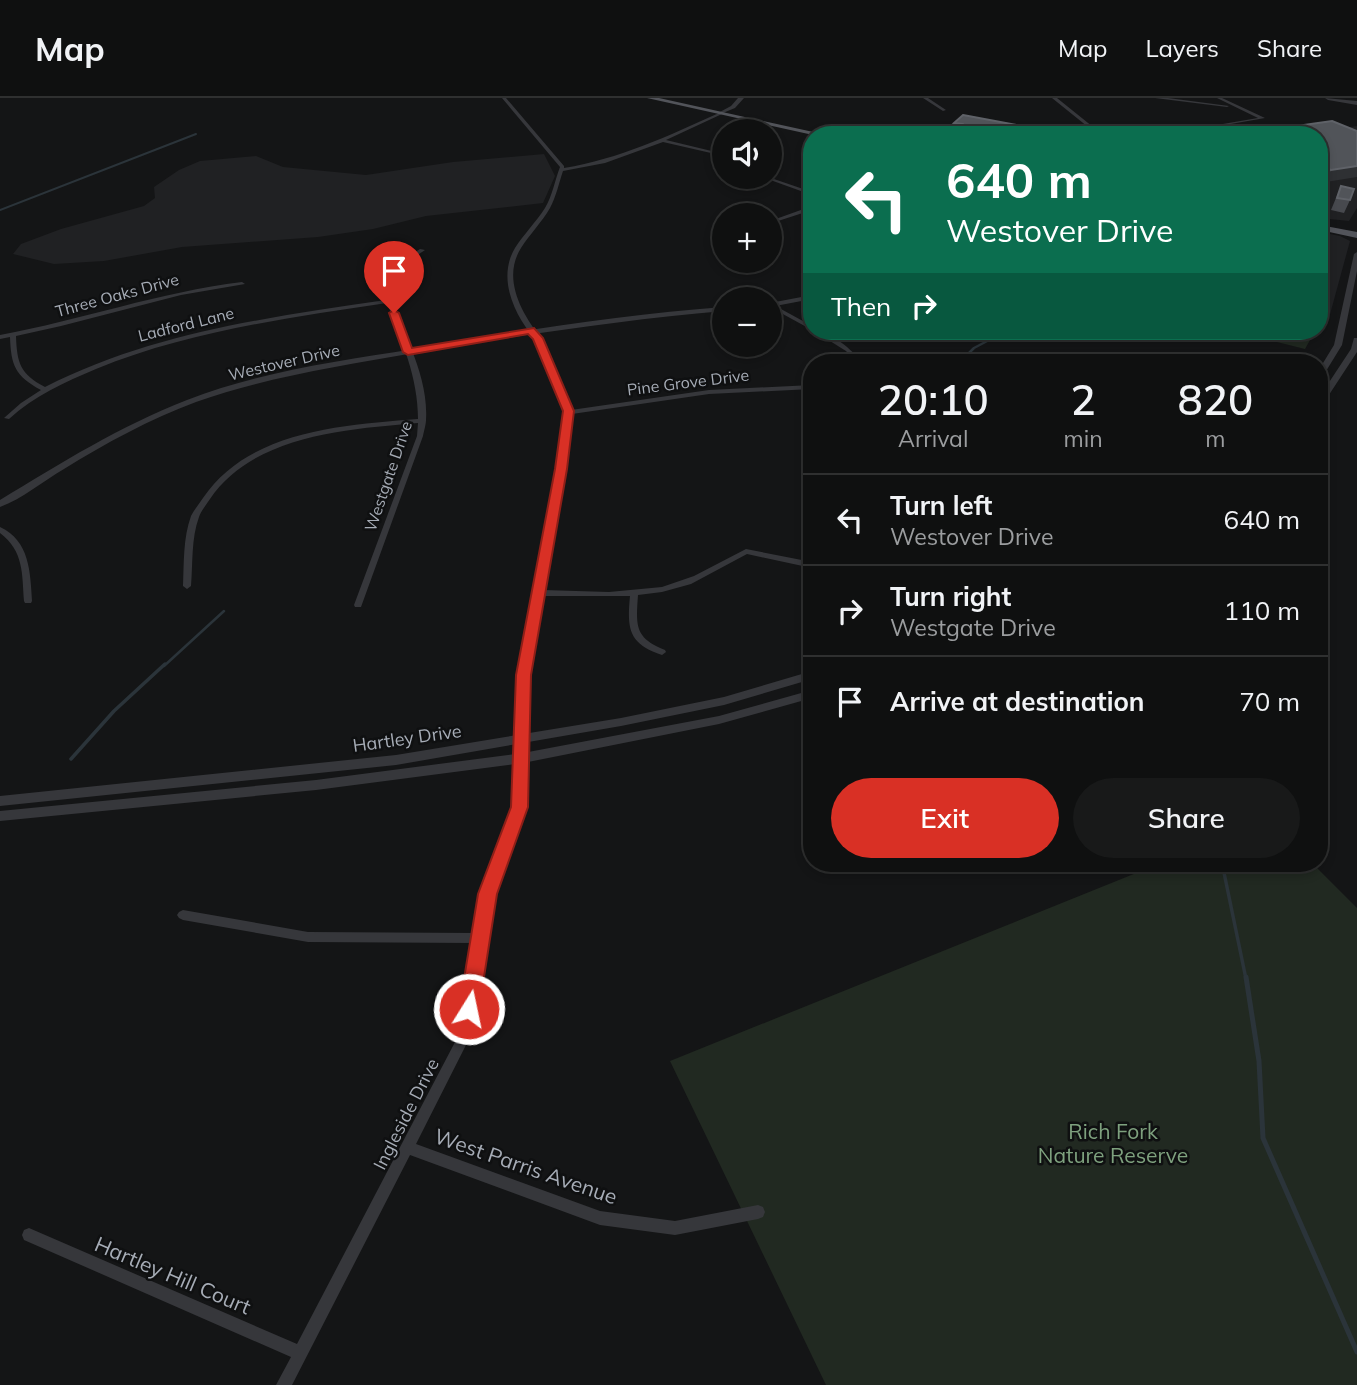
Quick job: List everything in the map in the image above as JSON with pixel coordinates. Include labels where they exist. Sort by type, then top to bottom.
[{"type":"main road","points":[[650,98],[803,131]]},
{"type":"main road","points":[[1328,225],[1357,227]]},
{"type":"main road","points":[[1328,228],[1357,237]]},
{"type":"street","points":[[503,98],[562,170]]},
{"type":"street","points":[[562,170],[617,159],[664,141],[733,107],[741,98]]},
{"type":"street","points":[[925,98],[944,110]]},
{"type":"street","points":[[1054,98],[1090,126]]},
{"type":"street","points":[[1157,98],[1231,106]]},
{"type":"street","points":[[1216,126],[1263,118],[1231,106],[1219,98]]},
{"type":"street","points":[[1328,98],[1357,103]]},
{"type":"street","points":[[664,141],[712,152]]},
{"type":"street","points":[[562,170],[549,206],[517,250],[510,267],[512,295],[538,338],[569,411]]},
{"type":"street","points":[[782,183],[803,191]]},
{"type":"street","points":[[782,218],[803,211]]},
{"type":"street","points":[[389,301],[386,284],[390,274],[422,250]]},
{"type":"street","points":[[1328,361],[1338,345],[1357,254]]},
{"type":"street","name":"Three Oaks Drive","points":[[0,337],[75,322],[174,293],[242,284]]},
{"type":"street","points":[[782,303],[803,299]]},
{"type":"street","name":"Westgate Drive","points":[[358,605],[420,436],[423,421],[424,400],[389,301]]},
{"type":"street","name":"Ladford Lane","points":[[6,418],[20,404],[44,389],[100,364],[167,340],[227,326],[389,301]]},
{"type":"street","name":"Westover Drive","points":[[0,504],[138,424],[192,401],[250,382],[295,371],[531,330],[712,310]]},
{"type":"street","points":[[782,312],[803,323]]},
{"type":"street","points":[[13,335],[14,360],[18,369],[23,377],[44,389]]},
{"type":"street","points":[[832,340],[852,354]]},
{"type":"street","points":[[1328,390],[1355,349],[1357,341]]},
{"type":"street","name":"Pine Grove Drive","points":[[569,411],[709,392],[803,387]]},
{"type":"street","name":"Ingleside Drive","points":[[284,1385],[460,1045],[474,991],[479,938],[488,894],[520,807],[524,675],[569,411]]},
{"type":"street","points":[[187,586],[196,514],[220,481],[246,461],[273,447],[316,433],[423,421]]},
{"type":"street","points":[[0,529],[12,538],[24,556],[27,601]]},
{"type":"street","points":[[538,593],[634,593],[678,585],[707,573],[746,551],[803,563]]},
{"type":"street","points":[[634,593],[634,632],[644,645],[662,652]]},
{"type":"street","name":"Hartley Drive","points":[[0,801],[396,760],[724,701],[803,678]]},
{"type":"street","name":"Hartley Drive","points":[[0,816],[316,785],[523,758],[719,720],[803,697]]},
{"type":"street","points":[[183,915],[308,937],[479,938]]},
{"type":"street","name":"West Parris Avenue","points":[[406,1147],[600,1218],[675,1228],[758,1212]]},
{"type":"street","name":"Hartley Hill Court","points":[[29,1235],[300,1353]]},
{"type":"shaded area","points":[[1357,126],[1357,208],[1349,221],[1328,219],[1328,130]]},
{"type":"shaded area","points":[[544,154],[555,176],[543,203],[426,216],[373,229],[318,237],[182,247],[104,261],[54,264],[13,254],[21,244],[61,229],[144,206],[155,198],[154,187],[179,170],[200,161],[256,156],[283,167],[366,175],[453,162]]},
{"type":"shaded area","points":[[1328,234],[1350,241],[1328,318]]},
{"type":"green space","points":[[1268,340],[1310,340],[1305,349]]},
{"type":"green space","name":"Rich Fork Nature Reserve","points":[[1139,872],[1321,872],[1357,908],[1357,1385],[826,1385],[670,1061]]},
{"type":"building","points":[[963,115],[1022,126],[960,126],[962,124],[954,123]]},
{"type":"building","points":[[1332,121],[1357,131],[1357,166],[1328,169],[1328,126],[1297,126]]},
{"type":"building","points":[[1341,186],[1354,189],[1350,200],[1337,198]]},
{"type":"waterway","points":[[0,210],[196,134]]},
{"type":"waterway","points":[[968,354],[989,340]]},
{"type":"waterway","points":[[164,666],[224,611]]},
{"type":"waterway","points":[[71,759],[114,711],[165,664]]},
{"type":"waterway","points":[[1224,872],[1246,979]]},
{"type":"waterway","points":[[1246,977],[1259,1061],[1263,1138],[1357,1352]]},
{"type":"route","points":[[394,313],[408,352],[531,330],[538,338],[569,411],[524,675],[520,807],[488,894],[469,1009]]}]
